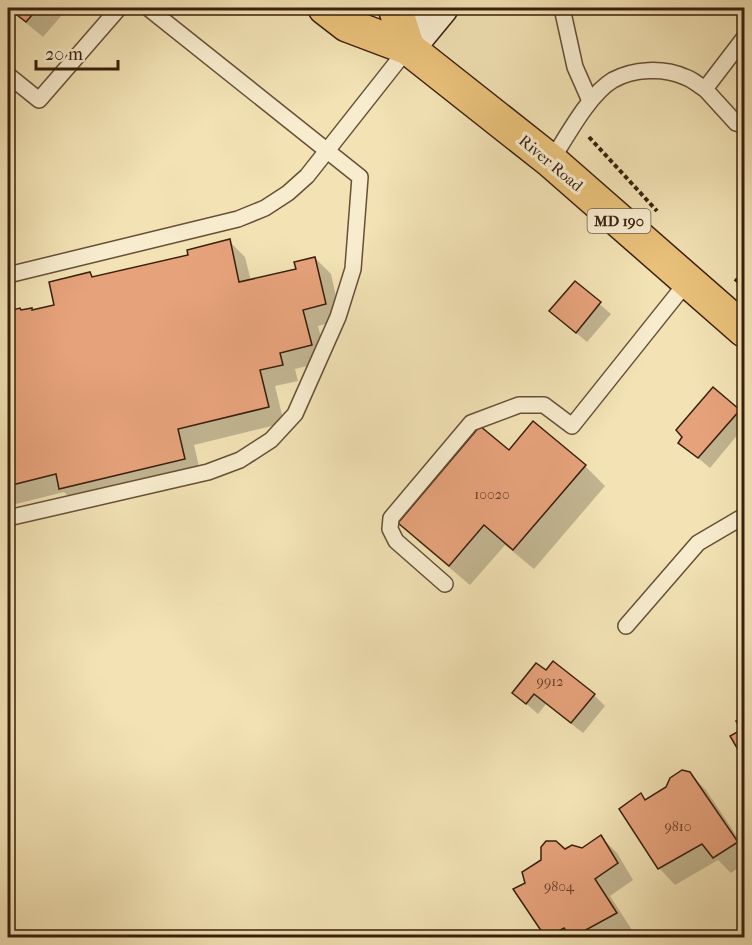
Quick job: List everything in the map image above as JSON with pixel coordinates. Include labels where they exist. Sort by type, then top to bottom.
[{"type":"main road","name":"River Road","points":[[325,8],[347,25],[408,48],[551,161],[744,330]]},
{"type":"main road","points":[[395,8],[408,48]]},
{"type":"street","points":[[408,48],[441,8]]},
{"type":"lane","points":[[8,75],[39,100],[119,8]]},
{"type":"lane","points":[[8,518],[208,472],[240,460],[272,440],[295,414],[338,317],[353,269],[360,177],[148,8]]},
{"type":"lane","points":[[562,8],[575,67],[590,101]]},
{"type":"lane","points":[[705,89],[744,38]]},
{"type":"lane","points":[[8,275],[238,219],[265,208],[288,193],[307,176],[408,48]]},
{"type":"lane","points":[[551,161],[590,101],[612,81],[640,71],[661,71],[685,76],[705,89],[736,123],[744,125]]},
{"type":"lane","points":[[445,584],[396,541],[390,529],[392,518],[471,423],[519,405],[543,405],[572,426],[687,282]]},
{"type":"lane","points":[[626,626],[698,543],[744,516]]},
{"type":"path","points":[[575,125],[661,214]]},
{"type":"path","points":[[728,272],[744,286]]},
{"type":"building","points":[[8,8],[38,8],[26,22]]},
{"type":"building","points":[[230,239],[239,282],[296,269],[294,262],[315,257],[326,304],[303,310],[312,345],[280,353],[283,365],[260,370],[269,407],[178,429],[185,459],[59,489],[56,474],[8,486],[8,311],[20,308],[21,310],[32,308],[32,310],[54,305],[49,282],[90,272],[92,277],[188,255],[187,250]]},
{"type":"building","points":[[575,281],[601,302],[576,333],[549,311]]},
{"type":"building","points":[[713,387],[740,410],[698,458],[678,443],[682,437],[676,430]]},
{"type":"building","points":[[533,421],[586,465],[513,550],[484,525],[449,566],[398,523],[480,426],[509,450]]},
{"type":"building","points":[[553,661],[595,694],[571,723],[534,694],[526,704],[512,693],[536,663],[546,670]]},
{"type":"building","points":[[744,716],[744,760],[730,736],[741,730],[736,721]]},
{"type":"building","points":[[682,770],[690,772],[738,842],[713,858],[702,844],[658,869],[619,809],[641,793],[645,800],[666,787],[670,778]]},
{"type":"building","points":[[601,835],[618,863],[595,879],[617,913],[571,938],[564,928],[546,938],[513,889],[525,883],[522,872],[541,860],[541,847],[546,841],[556,841],[565,849],[572,845],[582,848]]}]
